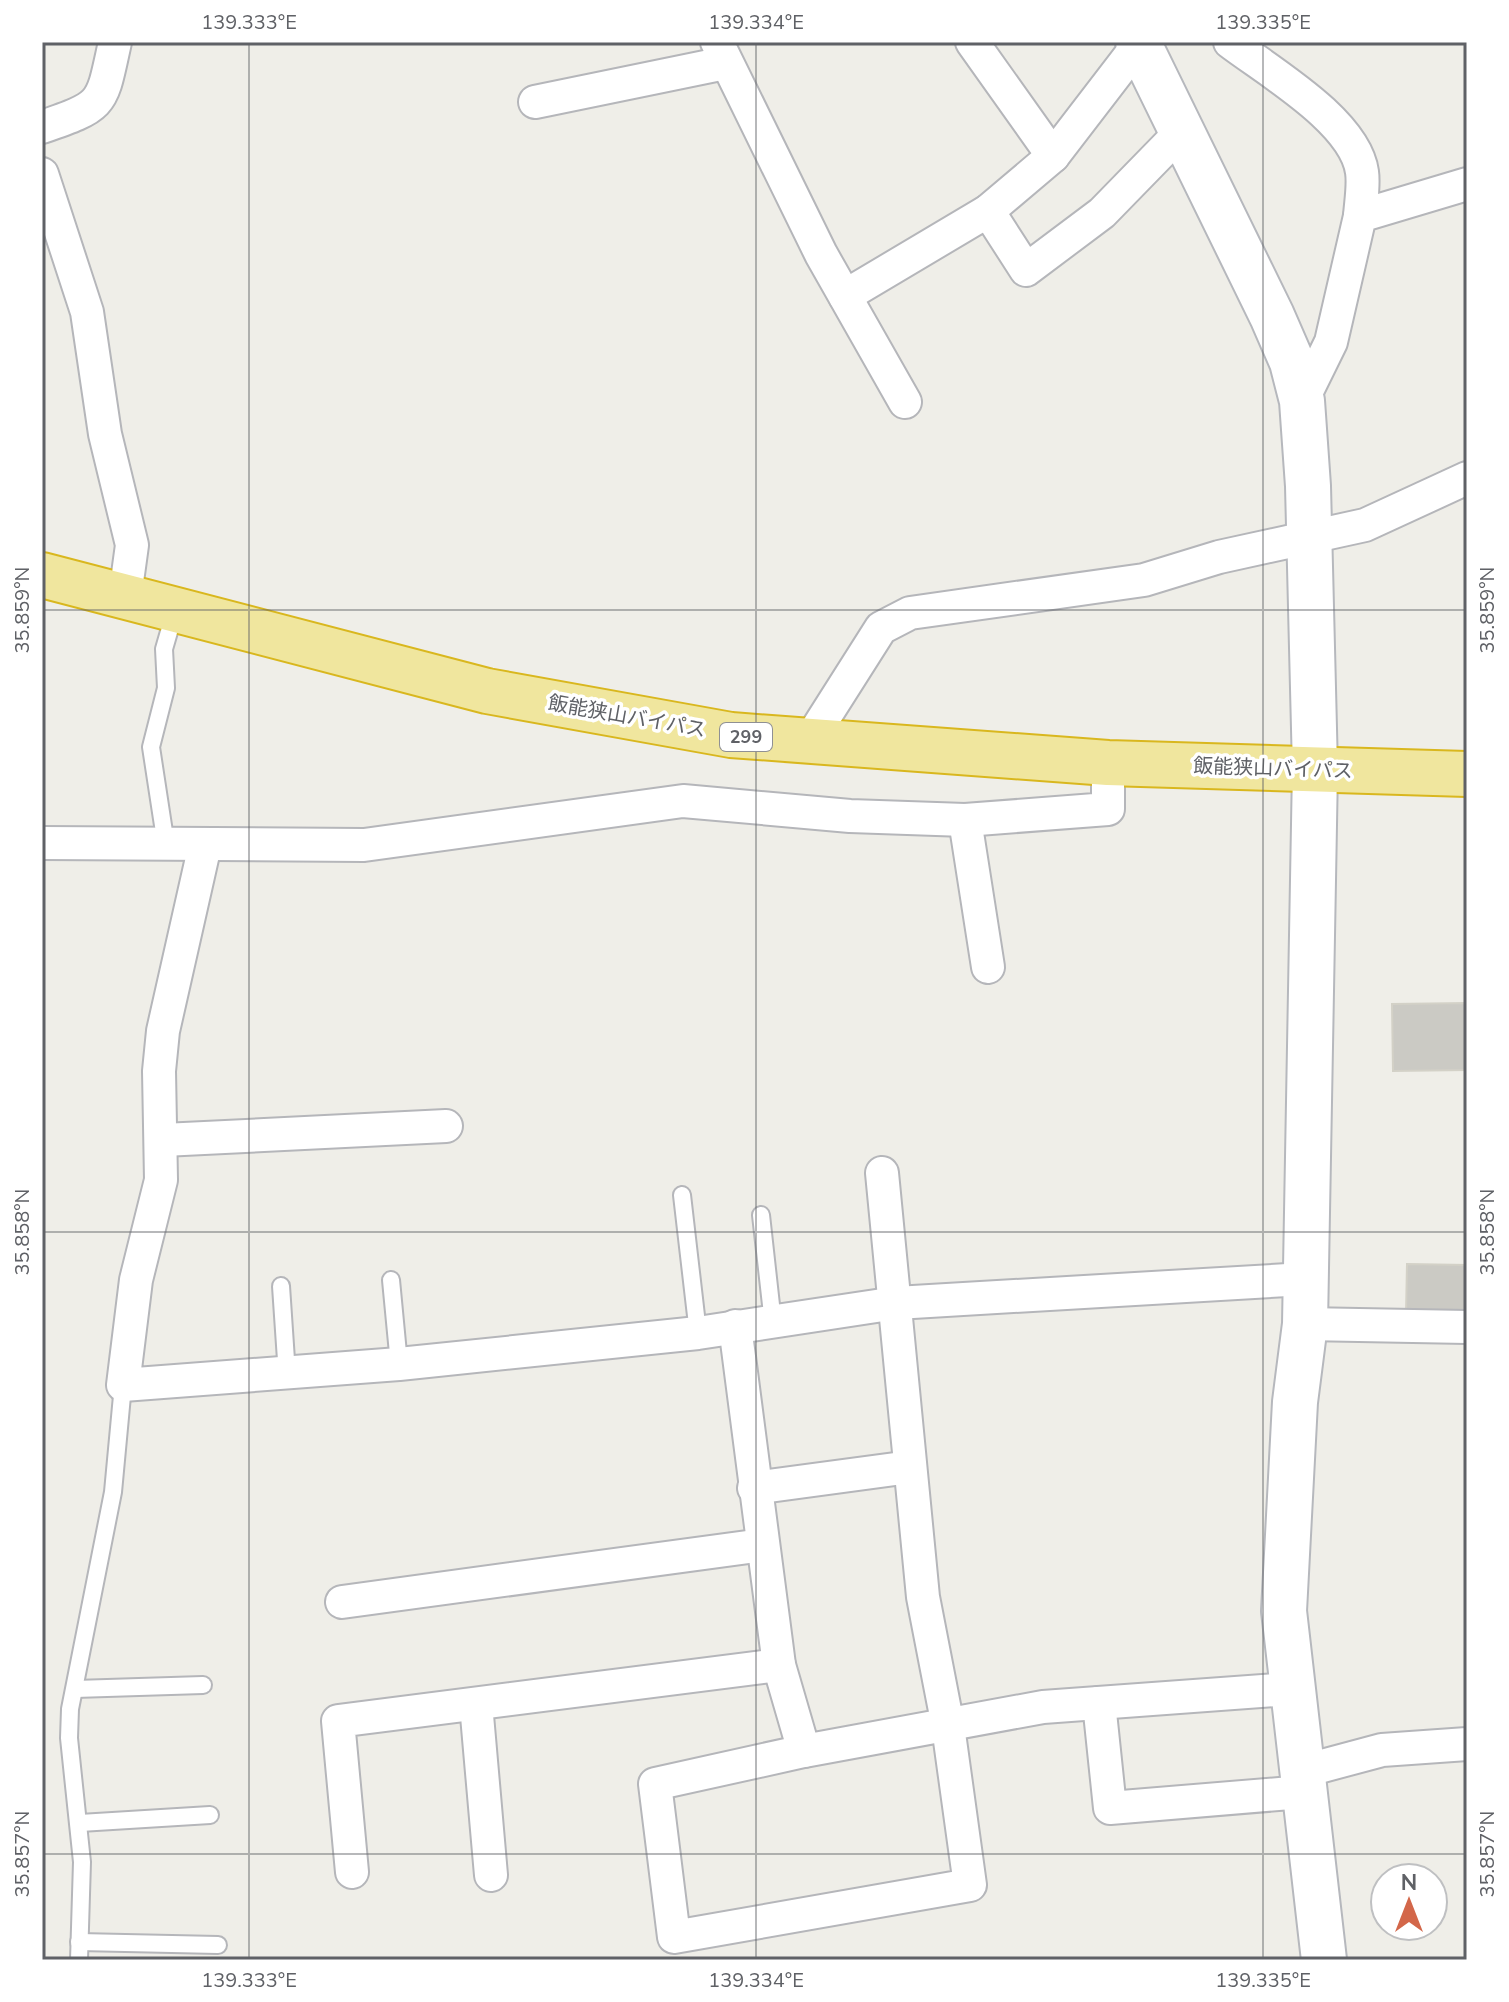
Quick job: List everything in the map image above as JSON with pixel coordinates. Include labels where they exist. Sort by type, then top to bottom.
[{"type":"highway","name":"飯能狭山バイパス","points":[[42,575],[487,691],[731,735],[1108,763],[1467,774]]},
{"type":"street","points":[[42,127],[90,110],[97,103],[103,95],[115,42]]},
{"type":"street","points":[[972,42],[1053,156]]},
{"type":"street","points":[[1230,42],[1331,119],[1351,145],[1362,170],[1360,216],[1331,342],[1302,401]]},
{"type":"street","points":[[845,296],[988,211],[1053,156],[1139,43],[1292,362],[1302,401],[1310,539],[1315,769],[1305,1324],[1295,1402],[1284,1611],[1290,1689],[1324,1960]]},
{"type":"street","points":[[535,102],[721,53],[845,296],[905,402]]},
{"type":"street","points":[[988,211],[1026,270],[1102,213],[1181,132]]},
{"type":"street","points":[[42,174],[87,312],[105,434],[132,545],[125,596]]},
{"type":"street","points":[[1360,216],[1467,184]]},
{"type":"street","points":[[808,743],[881,628],[910,613],[1144,580],[1219,557],[1365,525],[1467,478]]},
{"type":"street","points":[[42,843],[364,845],[683,801],[850,816],[965,820],[1108,809],[1108,763]]},
{"type":"street","points":[[965,820],[988,967]]},
{"type":"street","points":[[205,845],[163,1031],[159,1071],[163,1140],[161,1180],[136,1280],[123,1385],[287,1375],[698,1333],[896,1303],[1305,1279]]},
{"type":"street","points":[[163,1140],[446,1126]]},
{"type":"street","points":[[882,1173],[923,1597],[948,1726],[970,1885],[674,1937],[655,1784],[804,1751],[948,1726],[1043,1707],[1290,1689]]},
{"type":"street","points":[[1305,1324],[1467,1327]]},
{"type":"street","points":[[735,1326],[779,1665],[804,1751]]},
{"type":"street","points":[[754,1488],[910,1467]]},
{"type":"street","points":[[342,1602],[762,1545]]},
{"type":"street","points":[[352,1872],[338,1721],[779,1665]]},
{"type":"street","points":[[1099,1703],[1110,1808],[1301,1782],[1382,1750],[1467,1744]]},
{"type":"street","points":[[476,1704],[491,1875]]},
{"type":"lane","points":[[166,845],[151,747],[166,688],[164,649],[175,610]]},
{"type":"lane","points":[[682,1195],[698,1333]]},
{"type":"lane","points":[[761,1215],[773,1323]]},
{"type":"lane","points":[[391,1280],[399,1364]]},
{"type":"lane","points":[[281,1286],[287,1375]]},
{"type":"lane","points":[[79,1960],[80,1823],[69,1738],[75,1689],[113,1492],[123,1385]]},
{"type":"lane","points":[[75,1689],[203,1685]]},
{"type":"lane","points":[[80,1823],[210,1815]]},
{"type":"lane","points":[[79,1942],[218,1945]]},
{"type":"building","points":[[1467,1003],[1467,1070],[1393,1071],[1392,1004]]},
{"type":"building","points":[[1407,1264],[1467,1265],[1467,1315],[1406,1314]]}]
